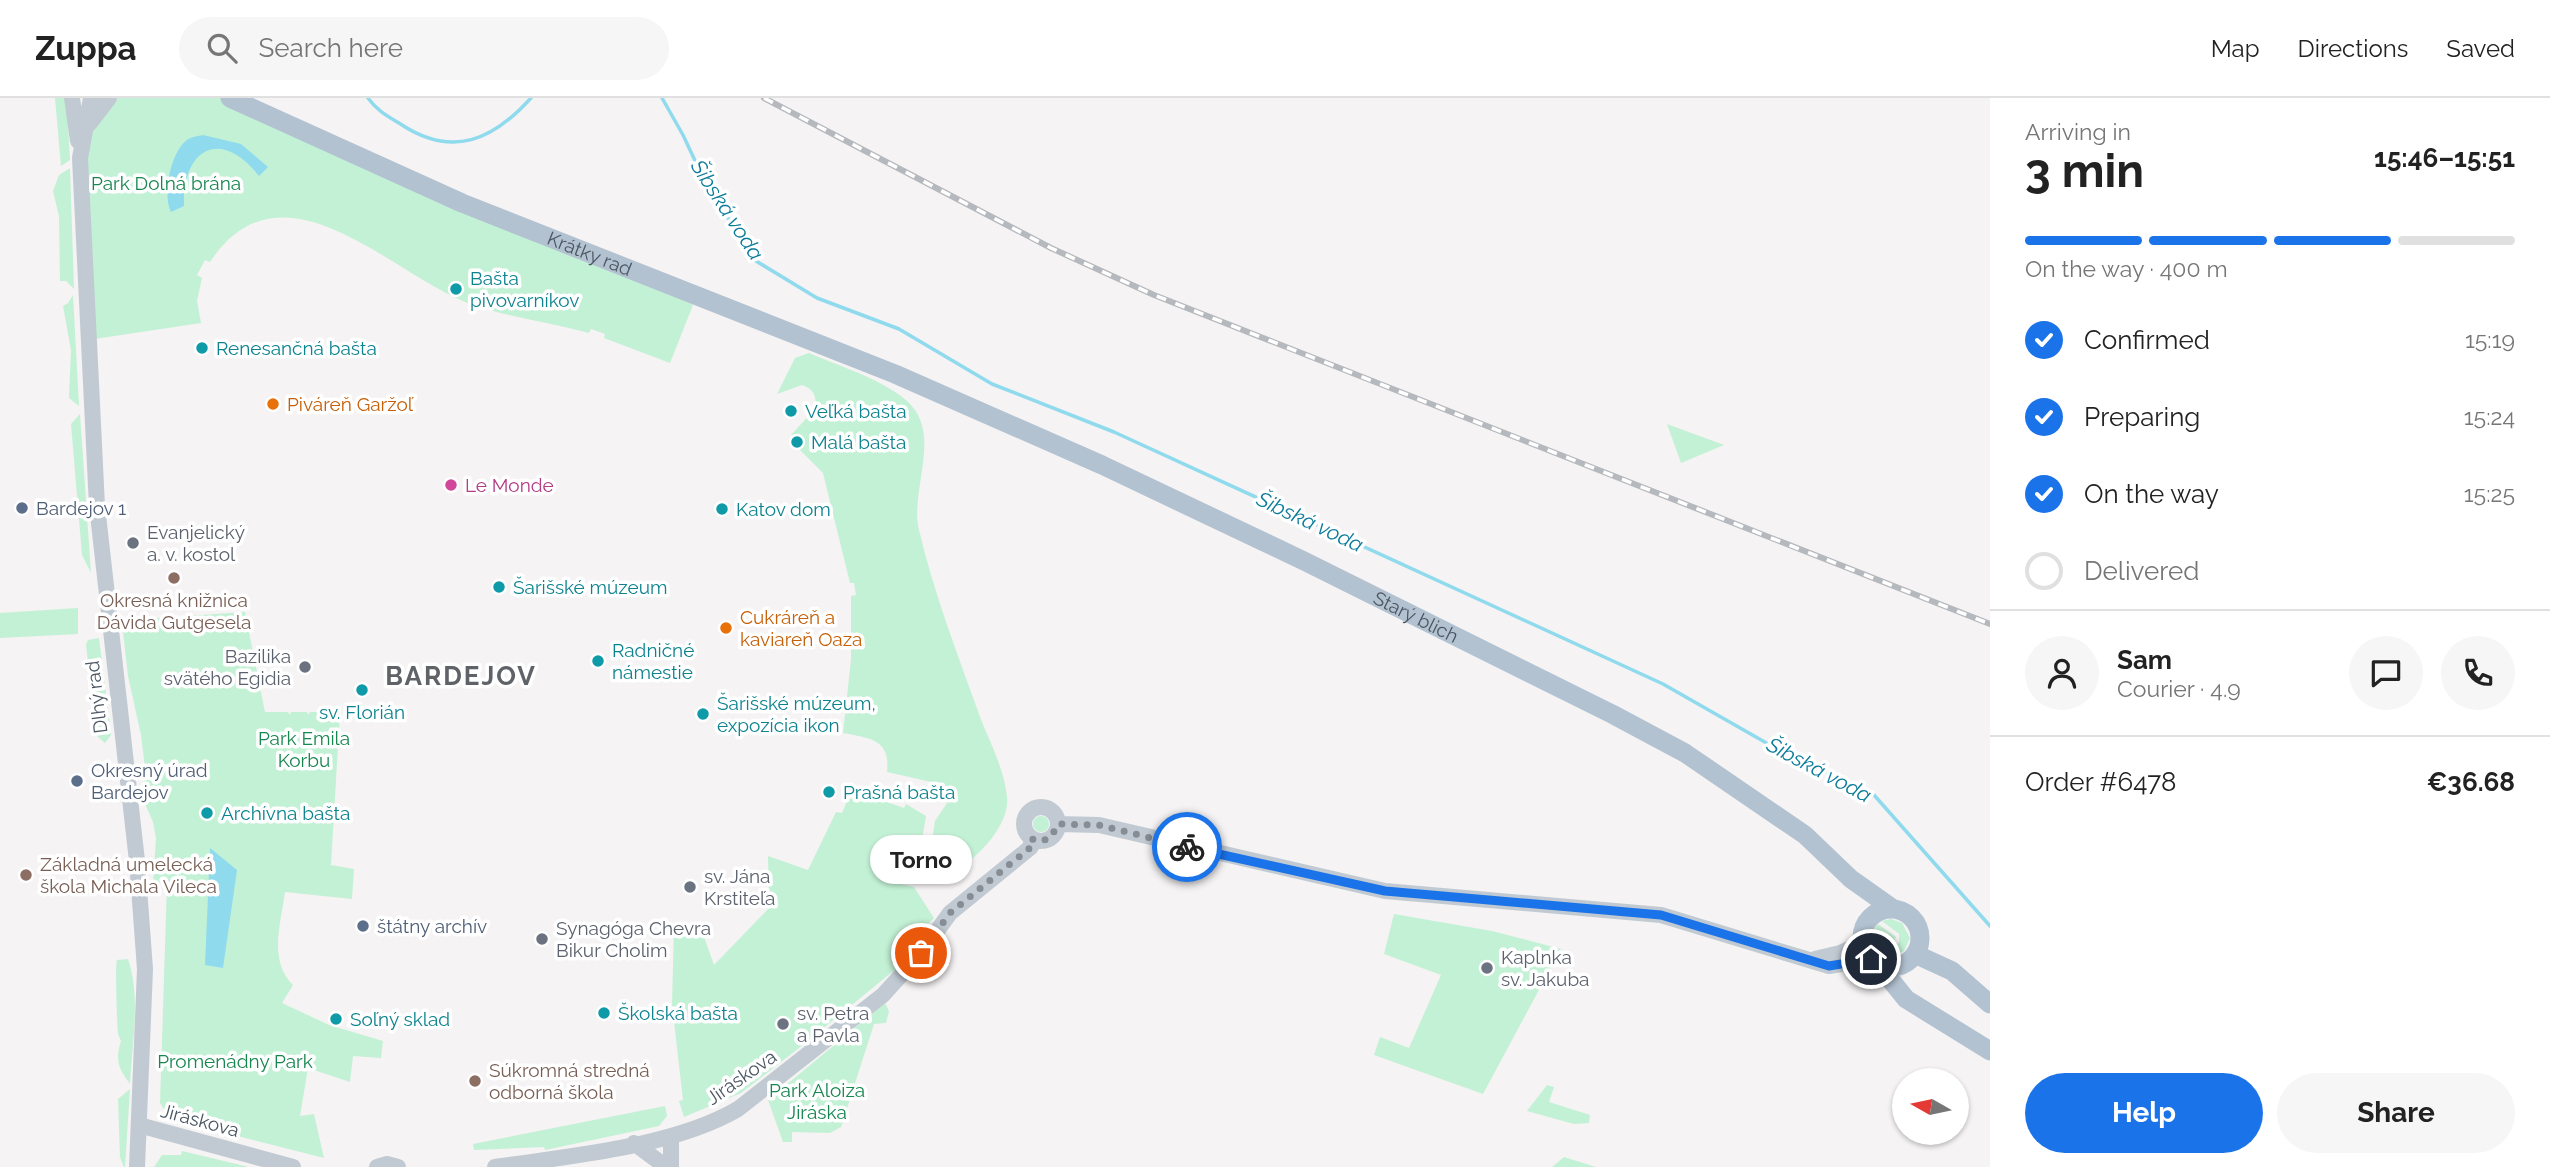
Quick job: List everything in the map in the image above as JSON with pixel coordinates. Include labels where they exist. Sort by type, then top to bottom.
[{"type":"main road","name":"Krátky rad","points":[[230,98],[305,135],[462,203],[790,331],[953,400]]},
{"type":"main road","name":"Starý blich","points":[[953,400],[1174,499],[1612,714],[1739,787],[1805,835],[1851,879],[1892,908]]},
{"type":"main road","name":"Starý blich","points":[[1851,879],[1867,921]]},
{"type":"main road","points":[[1990,1004],[1952,971],[1937,948],[1920,935],[1908,914],[1892,908],[1874,914],[1867,921],[1870,955],[1906,999],[1990,1051]]},
{"type":"main road","points":[[1920,935],[1902,971],[1908,991],[1922,1008]]},
{"type":"main road","points":[[1870,955],[1895,967],[1910,959],[1952,971]]},
{"type":"street","points":[[72,98],[80,158]]},
{"type":"street","name":"Dlhý rad","points":[[92,98],[82,135],[80,158],[103,576],[143,932],[145,993],[137,1167]]},
{"type":"street","points":[[82,135],[109,98]]},
{"type":"street","points":[[1041,807],[1051,810],[1058,824],[1051,837],[1042,841],[1031,839],[1024,825],[1031,810],[1041,807]]},
{"type":"street","points":[[1058,824],[1099,825],[1385,891],[1661,915],[1809,960],[1840,953],[1870,955]]},
{"type":"street","name":"Jiráskova","points":[[495,1167],[671,1136],[711,1123],[738,1109],[883,995],[921,953],[950,913],[1031,847],[1031,839]]},
{"type":"street","name":"Jiráskova","points":[[139,1125],[292,1167],[303,1167]]},
{"type":"street","points":[[634,1143],[668,1167],[671,1136]]},
{"type":"street","points":[[377,1167],[387,1164],[398,1167]]},
{"type":"green space","points":[[55,98],[66,98],[67,103],[70,160],[61,166]]},
{"type":"green space","name":"Park Dolná brána","points":[[110,98],[230,98],[645,274],[693,305],[670,363],[604,338],[605,334],[591,329],[589,333],[495,312],[465,302],[369,247],[335,230],[301,219],[269,219],[238,232],[210,262],[205,260],[197,275],[202,278],[197,301],[201,323],[88,340],[80,158],[98,111]]},
{"type":"green space","points":[[70,168],[74,289],[66,281],[60,281],[59,216],[53,191],[59,175]]},
{"type":"green space","points":[[73,295],[79,406],[69,398],[71,350],[63,306]]},
{"type":"green space","points":[[809,353],[866,376],[894,392],[915,410],[921,423],[924,453],[917,516],[919,530],[947,624],[1000,766],[1007,797],[1001,825],[992,839],[967,863],[939,880],[926,883],[935,821],[947,803],[946,792],[936,783],[887,772],[882,746],[869,739],[843,733],[851,660],[851,596],[856,595],[854,583],[850,583],[823,473],[800,450],[805,442],[801,435],[791,435],[816,408],[815,397],[812,391],[802,385],[777,394],[795,358]]},
{"type":"green space","points":[[80,414],[91,573],[82,555],[71,424]]},
{"type":"green space","points":[[1667,424],[1724,445],[1681,463]]},
{"type":"green space","points":[[78,608],[78,634],[0,638],[0,613]]},
{"type":"green space","name":"Promenádny Park","points":[[245,612],[265,712],[288,712],[290,715],[291,712],[307,712],[308,715],[310,712],[340,712],[331,865],[354,869],[352,899],[285,892],[278,953],[285,975],[293,985],[282,1003],[329,1025],[383,1041],[381,1058],[353,1056],[350,1082],[308,1068],[300,1116],[314,1114],[324,1158],[178,1121],[167,1114],[160,1103],[167,884],[153,883],[156,838],[153,822],[142,797],[145,768],[123,632],[129,620]]},
{"type":"green space","points":[[99,638],[111,735],[105,743],[97,736],[86,645],[88,640]]},
{"type":"green space","points":[[872,797],[904,808],[906,804],[926,816],[916,877],[904,874],[901,884],[914,887],[934,918],[918,934],[902,964],[799,1048],[741,1093],[684,1117],[679,1101],[683,1100],[672,1004],[674,927],[702,931],[714,965],[769,908],[768,856],[808,870],[836,812],[842,813],[848,799]]},
{"type":"green space","points":[[1041,816],[1047,818],[1047,830],[1041,832],[1035,830],[1033,824],[1035,818]]},
{"type":"green space","points":[[1394,914],[1492,931],[1561,949],[1483,1094],[1374,1055],[1380,1037],[1409,1048],[1441,975],[1384,954]]},
{"type":"green space","points":[[1891,919],[1902,923],[1910,938],[1904,951],[1894,956],[1891,952],[1899,942],[1899,934],[1882,921]]},
{"type":"green space","points":[[1878,924],[1896,937],[1886,955],[1873,941],[1873,933]]},
{"type":"green space","points":[[128,959],[135,1005],[130,1084],[118,1059],[121,1041],[118,1034],[116,983],[117,960]]},
{"type":"green space","name":"Park Aloiza Jiráska","points":[[885,1003],[889,1011],[886,1023],[874,1024],[841,1127],[830,1133],[792,1132],[792,1142],[783,1142],[768,1100]]},
{"type":"green space","points":[[1547,1085],[1554,1087],[1549,1102],[1590,1115],[1589,1123],[1574,1124],[1527,1111]]},
{"type":"green space","points":[[130,1089],[124,1167],[120,1157],[118,1099]]},
{"type":"green space","points":[[665,1106],[667,1116],[659,1126],[545,1150],[544,1147],[474,1150],[473,1144]]},
{"type":"green space","points":[[182,1151],[249,1167],[154,1167],[162,1155],[181,1155]]},
{"type":"green space","points":[[1564,1157],[1596,1167],[1552,1167]]},
{"type":"water","points":[[203,135],[241,144],[268,167],[259,176],[245,161],[231,152],[218,149],[206,151],[197,158],[190,170],[185,186],[184,206],[171,212],[167,195],[176,154],[187,140]]},
{"type":"water","points":[[210,848],[237,870],[223,968],[205,965]]},
{"type":"waterway","name":"Šibská voda","points":[[368,98],[375,107],[421,135],[438,141],[455,142],[487,134],[517,113],[531,98]]},
{"type":"waterway","name":"Šibská voda","points":[[662,98],[705,182],[756,261],[817,298],[899,329],[992,384],[1114,432],[1663,684],[1770,745],[1874,795],[1990,926]]},
{"type":"railway","points":[[764,98],[1051,248],[1154,295],[1990,624]]},
{"type":"way so far","points":[[921,953],[950,913],[1031,847],[1031,839],[1042,841],[1055,834],[1058,824],[1099,825],[1187,847]]},
{"type":"place","name":"Bašta pivovarníkov","points":[[456,289]]},
{"type":"place","name":"Renesančná bašta","points":[[202,348]]},
{"type":"place","name":"Piváreň Garžoľ","points":[[273,404]]},
{"type":"place","name":"Veľká bašta","points":[[791,411]]},
{"type":"place","name":"Malá bašta","points":[[797,442]]},
{"type":"place","name":"Le Monde","points":[[451,485]]},
{"type":"place","name":"Bardejov 1","points":[[22,508]]},
{"type":"place","name":"Katov dom","points":[[722,509]]},
{"type":"place","name":"Evanjelický a. v. kostol","points":[[133,543]]},
{"type":"place","name":"Okresná knižnica Dávida Gutgesela","points":[[174,578]]},
{"type":"place","name":"Šarišské múzeum","points":[[499,587]]},
{"type":"place","name":"Cukráreň a kaviareň Oaza","points":[[726,628]]},
{"type":"place","name":"Radničné námestie","points":[[598,661]]},
{"type":"place","name":"Bazilika svätého Egidia","points":[[305,667]]},
{"type":"place","name":"sv. Florián","points":[[362,690]]},
{"type":"place","name":"Šarišské múzeum, expozícia ikon","points":[[703,714]]},
{"type":"place","name":"Okresný úrad Bardejov","points":[[77,781]]},
{"type":"place","name":"Prašná bašta","points":[[829,792]]},
{"type":"place","name":"Archívna bašta","points":[[207,813]]},
{"type":"place","name":"Základná umelecká škola Michala Vileca","points":[[26,875]]},
{"type":"place","name":"sv. Jána Krstiteľa","points":[[690,887]]},
{"type":"place","name":"štátny archív","points":[[363,926]]},
{"type":"place","name":"Synagóga Chevra Bikur Cholim","points":[[542,939]]},
{"type":"place","name":"Torno","points":[[921,953]]},
{"type":"place","name":"Kaplnka sv. Jakuba","points":[[1487,968]]},
{"type":"place","name":"Školská bašta","points":[[604,1013]]},
{"type":"place","name":"Soľný sklad","points":[[336,1019]]},
{"type":"place","name":"sv. Petra a Pavla","points":[[783,1024]]},
{"type":"place","name":"Súkromná stredná odborná škola","points":[[475,1081]]},
{"type":"district","name":"BARDEJOV","points":[[461,676]]},
{"type":"route","points":[[1187,847],[1385,891],[1661,915],[1829,966],[1871,959]]},
{"type":"park label","name":"Park Emila Korbu","points":[[304,749]]}]
